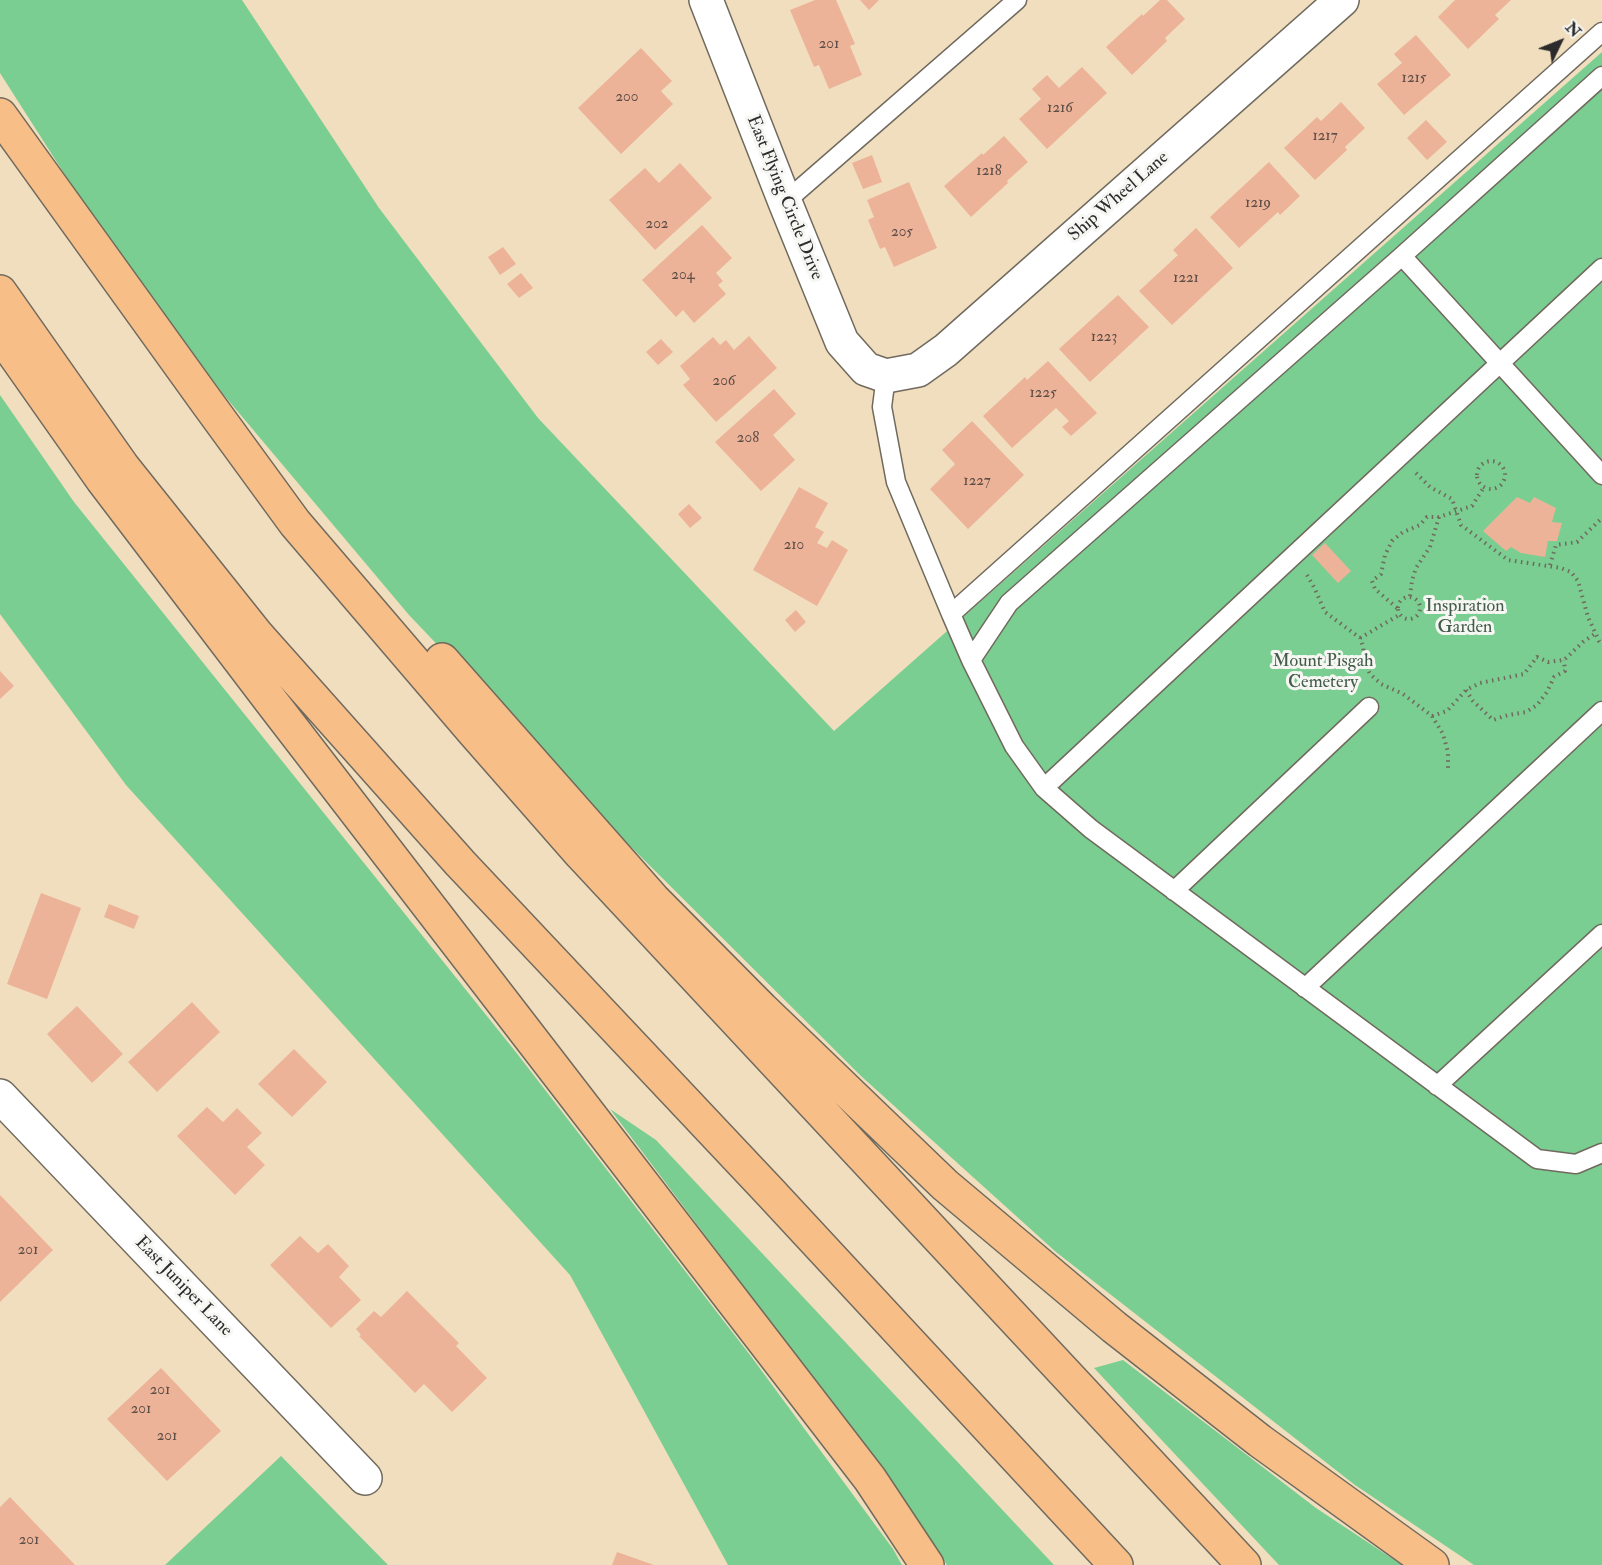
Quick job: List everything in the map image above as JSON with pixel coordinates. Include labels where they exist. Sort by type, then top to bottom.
[{"type":"highway","points":[[0,115],[295,523],[580,854],[1244,1565]]},
{"type":"highway","points":[[0,292],[123,467],[257,635],[460,863],[762,1183],[1116,1565]]},
{"type":"highway","points":[[0,334],[102,479],[870,1479],[927,1565]]},
{"type":"highway","points":[[206,401],[352,559],[653,899],[762,1009],[945,1185],[1114,1327],[1260,1441],[1432,1565]]},
{"type":"street","name":"East Flying Circle Drive","points":[[706,0],[842,342],[866,369],[886,376]]},
{"type":"street","name":"Ship Wheel Lane","points":[[886,376],[918,370],[946,350],[1342,0]]},
{"type":"street","name":"East Juniper Lane","points":[[0,1096],[365,1478]]},
{"type":"lane","points":[[785,202],[1017,0]]},
{"type":"lane","points":[[951,614],[1602,32]]},
{"type":"lane","points":[[971,660],[1009,603],[1602,76]]},
{"type":"lane","points":[[1402,256],[1602,475]]},
{"type":"lane","points":[[1044,788],[1602,268]]},
{"type":"lane","points":[[886,376],[882,407],[896,482],[971,660],[1014,746],[1044,788],[1091,829],[1537,1159],[1576,1164],[1602,1153]]},
{"type":"lane","points":[[1174,891],[1369,707]]},
{"type":"lane","points":[[1305,988],[1602,711]]},
{"type":"lane","points":[[1437,1086],[1602,934]]},
{"type":"path","points":[[1401,457],[1430,487],[1452,499],[1461,525],[1508,560],[1562,568],[1571,572],[1578,581],[1588,617],[1602,644]]},
{"type":"path","points":[[1493,461],[1502,465],[1505,474],[1503,482],[1496,488],[1484,487],[1477,475],[1480,465],[1493,461]]},
{"type":"path","points":[[1397,608],[1402,598],[1410,597],[1419,604],[1420,611],[1418,615],[1409,620],[1405,619],[1399,615],[1397,608],[1375,589],[1372,581],[1381,574],[1385,555],[1392,541],[1403,532],[1420,525],[1427,517],[1439,517],[1472,506],[1484,487]]},
{"type":"path","points":[[1410,597],[1416,568],[1430,547],[1439,517]]},
{"type":"path","points":[[1550,566],[1556,545],[1576,542],[1602,518]]},
{"type":"path","points":[[1291,558],[1305,573],[1325,612],[1360,638],[1365,664],[1370,674],[1381,684],[1403,694],[1432,716],[1443,734],[1448,752],[1448,769]]},
{"type":"path","points":[[1360,638],[1399,615]]},
{"type":"path","points":[[1432,716],[1448,711],[1466,690],[1480,683],[1524,674],[1537,657],[1548,662],[1564,660],[1596,633]]},
{"type":"path","points":[[1466,690],[1473,701],[1493,720],[1526,712],[1537,705],[1554,677],[1565,671],[1564,660]]},
{"type":"green space","points":[[0,0],[242,0],[379,208],[538,418],[834,731],[1602,52],[1602,1565],[1474,1565],[1355,1485],[1056,1252],[861,1076],[615,831],[409,615],[223,394],[81,200],[0,73]]},
{"type":"green space","points":[[0,395],[74,502],[515,1051],[750,1355],[893,1549],[902,1565],[728,1565],[570,1275],[126,785],[0,614]]},
{"type":"green space","points":[[610,1109],[656,1140],[1054,1565],[947,1565],[898,1491]]},
{"type":"green space","points":[[1123,1360],[1316,1508],[1402,1565],[1279,1565],[1094,1368]]},
{"type":"green space","points":[[281,1456],[388,1565],[165,1565]]},
{"type":"building","points":[[815,0],[836,0],[855,44],[850,46],[862,75],[829,89],[819,65],[814,67],[790,10]]},
{"type":"building","points":[[860,0],[879,0],[869,10]]},
{"type":"building","points":[[1160,0],[1167,0],[1185,19],[1165,38],[1167,41],[1132,75],[1106,47]]},
{"type":"building","points":[[1455,0],[1511,0],[1495,15],[1499,19],[1468,49],[1438,17]]},
{"type":"building","points":[[1416,35],[1451,75],[1404,115],[1377,84],[1402,63],[1394,54]]},
{"type":"building","points":[[641,48],[672,81],[661,91],[673,104],[621,154],[578,108]]},
{"type":"building","points":[[1082,67],[1107,93],[1047,149],[1019,119],[1041,99],[1032,89],[1047,75],[1059,88]]},
{"type":"building","points":[[1341,102],[1365,128],[1345,147],[1347,150],[1315,180],[1284,148],[1317,117],[1321,121]]},
{"type":"building","points":[[1426,120],[1447,142],[1427,160],[1407,138]]},
{"type":"building","points":[[1004,136],[1028,162],[971,217],[944,186]]},
{"type":"building","points":[[872,155],[882,182],[863,189],[852,163]]},
{"type":"building","points":[[1269,162],[1300,196],[1280,215],[1278,212],[1239,248],[1210,217]]},
{"type":"building","points":[[680,163],[712,198],[655,250],[609,200],[645,168],[659,183]]},
{"type":"building","points":[[909,182],[937,248],[894,267],[885,247],[880,249],[868,220],[874,217],[867,200]]},
{"type":"building","points":[[702,225],[732,258],[716,273],[723,281],[718,285],[726,294],[694,323],[683,310],[676,317],[642,280]]},
{"type":"building","points":[[1196,228],[1233,268],[1172,325],[1139,291],[1178,255],[1173,250]]},
{"type":"building","points":[[503,247],[516,264],[500,275],[488,257]]},
{"type":"building","points":[[521,273],[533,288],[519,298],[507,284]]},
{"type":"building","points":[[1118,295],[1149,327],[1090,382],[1059,349]]},
{"type":"building","points":[[749,336],[777,368],[716,422],[683,385],[690,379],[680,366],[713,337],[720,345],[726,340],[734,350]]},
{"type":"building","points":[[661,339],[673,352],[658,365],[646,352]]},
{"type":"building","points":[[1048,361],[1097,413],[1071,436],[1062,427],[1069,421],[1056,408],[1012,448],[983,416],[1025,377],[1027,380]]},
{"type":"building","points":[[774,389],[796,414],[773,435],[795,460],[761,491],[715,442]]},
{"type":"building","points":[[972,421],[1024,475],[968,529],[930,489],[955,464],[942,450]]},
{"type":"building","points":[[799,487],[828,503],[815,527],[824,532],[817,543],[827,548],[832,540],[848,550],[817,606],[753,570]]},
{"type":"building","points":[[1517,497],[1530,503],[1534,497],[1556,508],[1552,522],[1562,523],[1557,541],[1548,541],[1545,557],[1521,553],[1511,547],[1506,551],[1483,531]]},
{"type":"building","points":[[689,504],[702,518],[690,528],[678,514]]},
{"type":"building","points":[[1325,543],[1351,571],[1338,583],[1312,555]]},
{"type":"building","points":[[796,610],[806,622],[795,632],[785,620]]},
{"type":"building","points":[[0,671],[14,686],[0,699]]},
{"type":"building","points":[[41,893],[81,908],[47,999],[7,984]]},
{"type":"building","points":[[109,904],[139,916],[134,929],[104,917]]},
{"type":"building","points":[[192,1002],[220,1032],[157,1092],[128,1062]]},
{"type":"building","points":[[77,1006],[123,1054],[92,1083],[47,1034]]},
{"type":"building","points":[[294,1049],[327,1082],[292,1117],[258,1084]]},
{"type":"building","points":[[207,1107],[223,1122],[237,1108],[262,1133],[247,1147],[265,1165],[235,1195],[177,1136]]},
{"type":"building","points":[[0,1195],[53,1250],[0,1302]]},
{"type":"building","points":[[300,1236],[318,1253],[328,1244],[349,1266],[339,1277],[361,1300],[331,1328],[270,1265]]},
{"type":"building","points":[[407,1291],[459,1343],[456,1346],[487,1378],[452,1412],[424,1384],[415,1393],[359,1336],[361,1335],[356,1329],[374,1311],[381,1317]]},
{"type":"building","points":[[161,1368],[221,1431],[167,1481],[107,1419]]},
{"type":"building","points":[[10,1497],[75,1565],[0,1565],[0,1507]]},
{"type":"building","points":[[617,1552],[654,1565],[612,1565]]},
{"type":"park label","name":"Inspiration Garden","points":[[1465,617]]},
{"type":"park label","name":"Mount Pisgah Cemetery","points":[[1323,672]]}]
